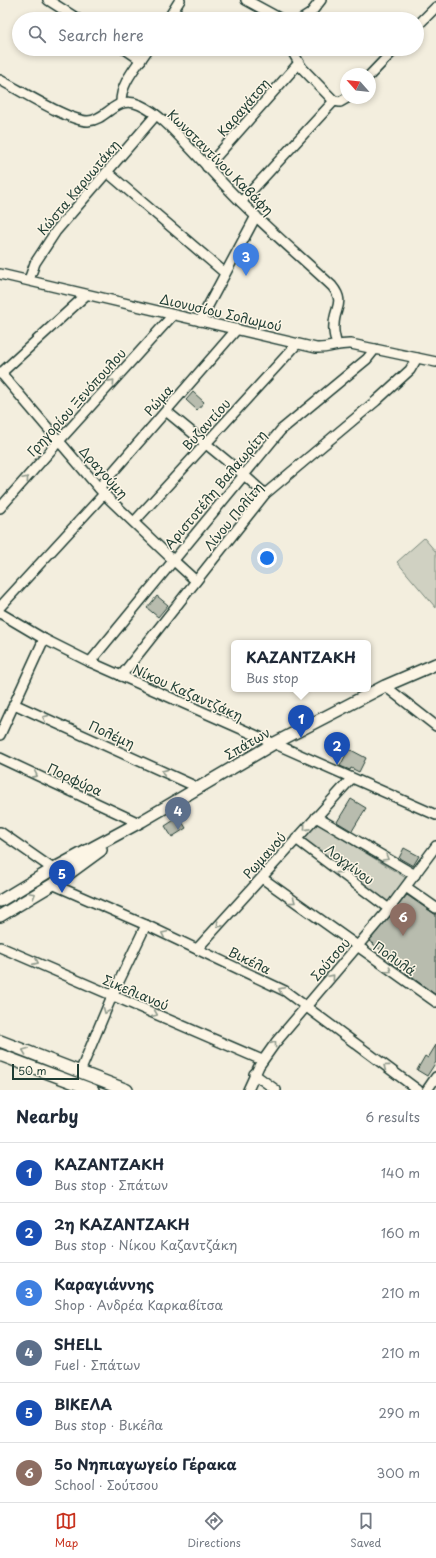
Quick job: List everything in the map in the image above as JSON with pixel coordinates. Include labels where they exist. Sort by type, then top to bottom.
[{"type":"main road","name":"Σπάτων","points":[[0,901],[53,869],[139,823],[273,744],[385,686],[436,664]]},
{"type":"main road","name":"Σπάτων","points":[[0,916],[52,884],[139,823]]},
{"type":"main road","points":[[0,1041],[127,1090]]},
{"type":"main road","points":[[0,1055],[93,1090]]},
{"type":"street","points":[[48,0],[67,12]]},
{"type":"street","points":[[172,12],[180,0]]},
{"type":"street","points":[[246,0],[268,12]]},
{"type":"street","points":[[312,12],[321,0]]},
{"type":"street","points":[[424,19],[436,7]]},
{"type":"street","points":[[135,56],[141,60]]},
{"type":"street","points":[[0,80],[64,115],[78,120],[89,121],[98,118],[121,103],[120,96],[124,85],[144,56]]},
{"type":"street","points":[[294,56],[298,64],[334,101],[340,102]]},
{"type":"street","points":[[376,69],[388,56]]},
{"type":"street","name":"Καραγάτση","points":[[207,167],[298,64]]},
{"type":"street","name":"Κωνσταντίνου Καβάφη","points":[[121,103],[128,101],[138,104],[156,115],[174,131],[241,202],[336,290],[340,299],[333,324],[337,344]]},
{"type":"street","points":[[241,202],[334,101]]},
{"type":"street","name":"Κώστα Καρυωτάκη","points":[[29,280],[35,263],[53,234],[156,115]]},
{"type":"street","points":[[107,172],[225,273]]},
{"type":"street","points":[[200,321],[256,216]]},
{"type":"street","name":"Διονυσίου Σολωμού","points":[[0,274],[297,344],[322,348],[337,344],[351,344],[436,362]]},
{"type":"street","points":[[0,374],[86,295]]},
{"type":"street","name":"Γρηγορίου Ξενόπουλου","points":[[0,508],[173,315]]},
{"type":"street","name":"Ρώμα","points":[[0,607],[102,491],[166,411],[237,329]]},
{"type":"street","name":"Βυζαντίου","points":[[134,522],[297,344]]},
{"type":"street","name":"Αριστοτέλη Βαλαωρίτη","points":[[90,662],[282,430],[367,359],[375,348]]},
{"type":"street","name":"Λίνου Πολίτη","points":[[121,676],[265,494],[376,401],[410,370],[417,358]]},
{"type":"street","name":"Δραγούμη","points":[[0,374],[102,491],[173,560],[196,580]]},
{"type":"street","points":[[166,411],[265,494]]},
{"type":"street","name":"Νίκου Καζαντζάκη","points":[[0,613],[44,639],[90,662],[436,816]]},
{"type":"street","points":[[0,735],[44,639]]},
{"type":"street","points":[[385,686],[436,726]]},
{"type":"street","name":"Πολέμη","points":[[14,704],[199,788]]},
{"type":"street","name":"Πορφύρα","points":[[0,758],[139,823]]},
{"type":"street","name":"Ρωμανού","points":[[197,949],[351,779]]},
{"type":"street","points":[[316,817],[415,875]]},
{"type":"street","points":[[0,832],[53,869]]},
{"type":"street","name":"Λογγίνου","points":[[296,840],[389,909]]},
{"type":"street","name":"Σούτσου","points":[[248,1090],[254,1074],[262,1060],[306,1006],[358,947],[436,847]]},
{"type":"street","name":"Πολυλά","points":[[262,878],[436,1002]]},
{"type":"street","name":"Βικέλα","points":[[52,884],[146,925],[285,992],[418,1090]]},
{"type":"street","points":[[406,887],[436,908]]},
{"type":"street","points":[[80,1072],[112,996],[146,925]]},
{"type":"street","name":"Σικελιανού","points":[[0,947],[262,1060]]},
{"type":"street","points":[[254,1074],[276,1090]]},
{"type":"street","points":[[427,1090],[436,1077]]},
{"type":"shaded area","points":[[424,538],[436,552],[436,608],[397,562]]},
{"type":"shaded area","points":[[317,823],[406,878],[386,904],[302,841]]},
{"type":"building","points":[[193,392],[204,402],[197,410],[186,400]]},
{"type":"building","points":[[157,596],[168,605],[158,617],[147,608]]},
{"type":"building","points":[[349,749],[366,758],[359,772],[351,768],[350,770],[340,766]]},
{"type":"building","points":[[351,799],[366,808],[352,831],[337,822]]},
{"type":"building","points":[[179,817],[186,828],[172,837],[165,826]]},
{"type":"building","points":[[404,848],[419,856],[413,866],[399,858]]},
{"type":"building","points":[[407,895],[436,915],[436,995],[406,973],[408,970],[369,941]]},
{"type":"building","points":[[436,1045],[436,1062],[427,1076],[417,1070],[425,1056],[428,1058]]},
{"type":"place","name":"Καραγιάννης","points":[[246,276]]},
{"type":"place","name":"ΚΑΖΑΝΤΖΑΚΗ","points":[[301,738]]},
{"type":"place","name":"2η ΚΑΖΑΝΤΖΑΚΗ","points":[[337,765]]},
{"type":"place","name":"SHELL","points":[[178,830]]},
{"type":"place","name":"ΒΙΚΕΛΑ","points":[[62,893]]},
{"type":"place","name":"5ο Νηπιαγωγείο Γέρακα","points":[[403,936]]}]
